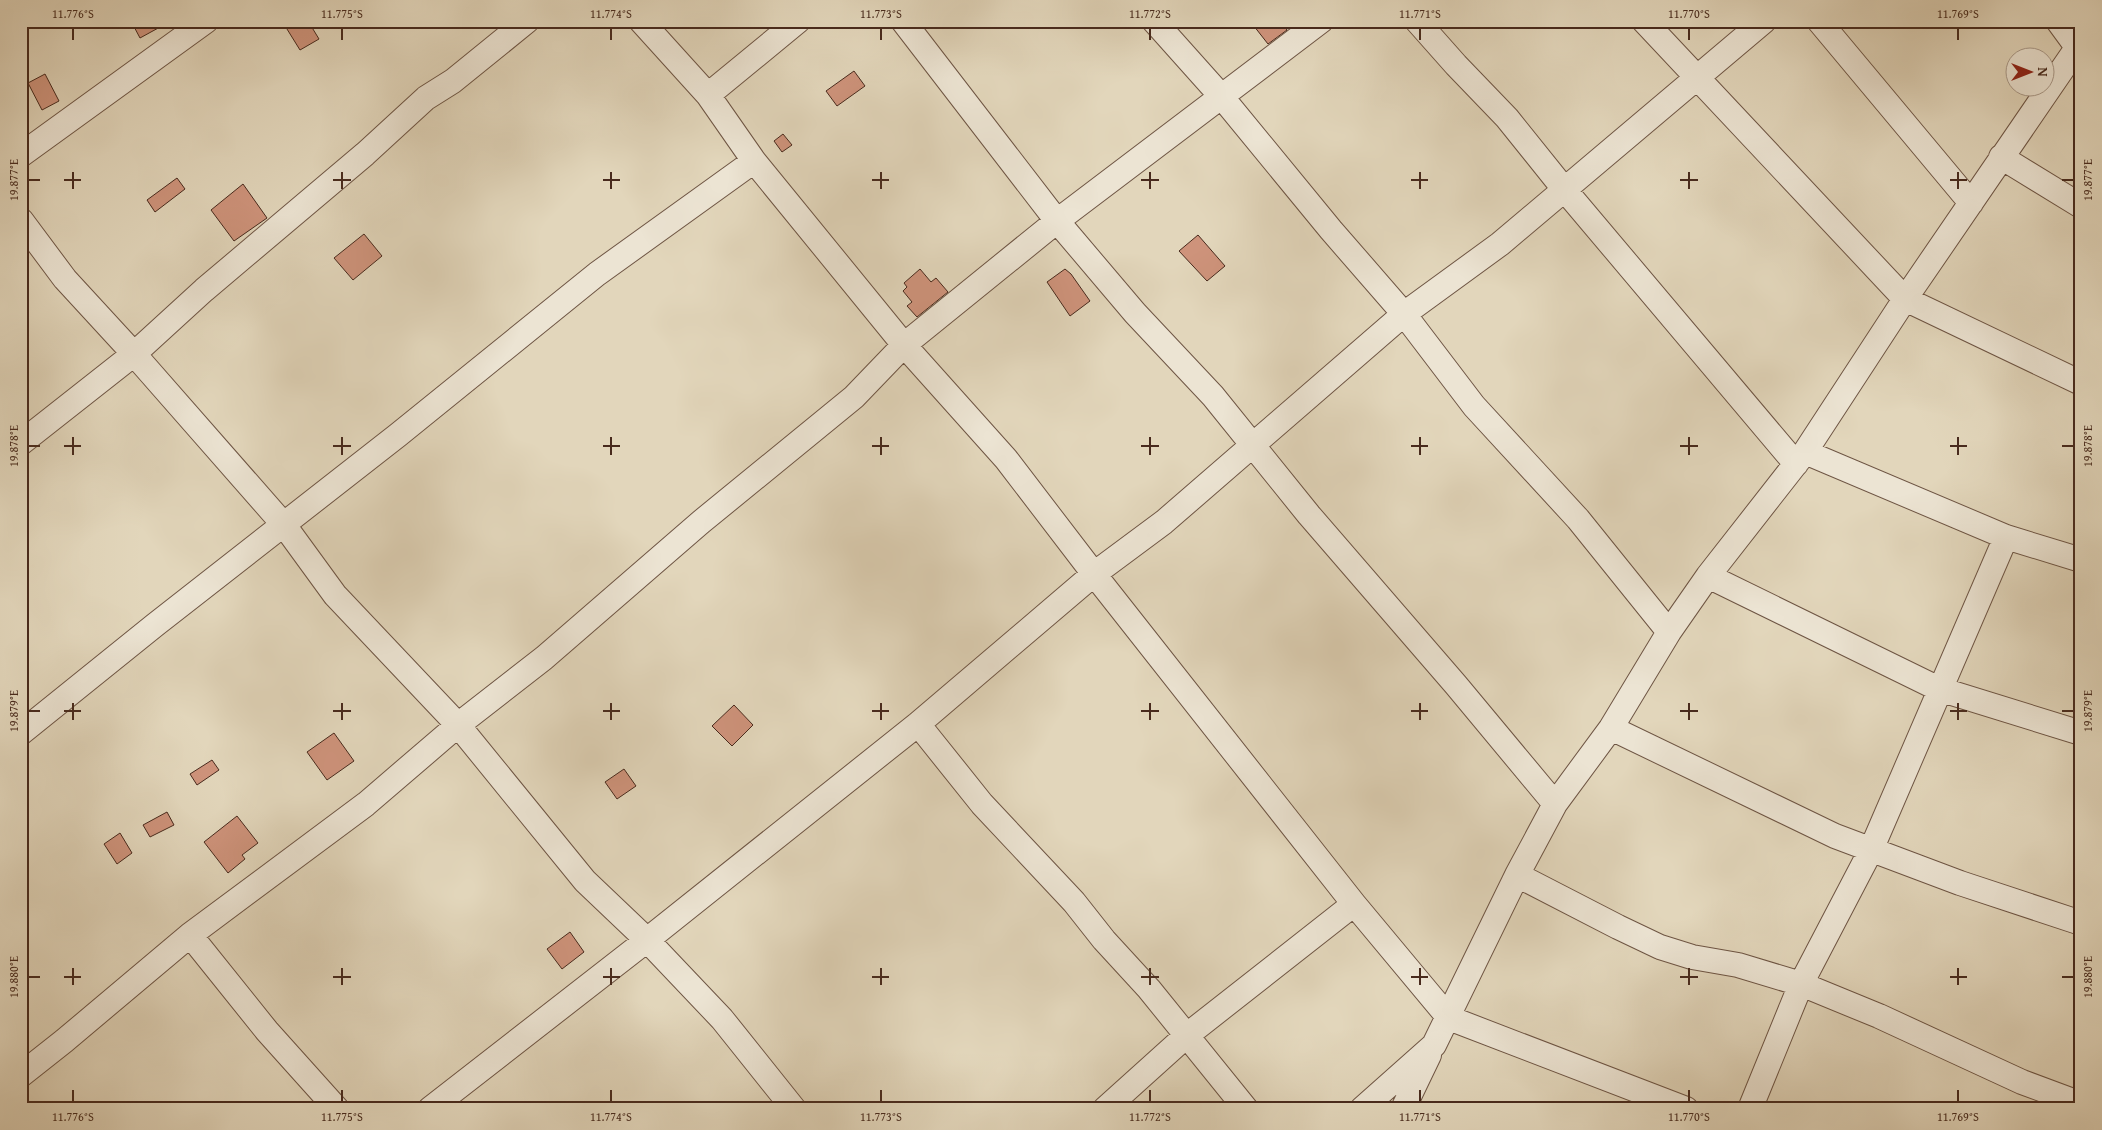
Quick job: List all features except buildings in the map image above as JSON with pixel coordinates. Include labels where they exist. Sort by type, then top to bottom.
[{"type":"street","points":[[21,155],[206,21]]},
{"type":"street","points":[[21,443],[134,354],[204,290],[365,154],[426,98],[453,81],[527,21]]},
{"type":"street","points":[[641,21],[708,95],[754,161],[904,345],[1006,459],[1094,574],[1354,904],[1449,1018],[1686,1109]]},
{"type":"street","points":[[708,95],[798,21]]},
{"type":"street","points":[[903,21],[1057,221],[1135,313],[1213,396],[1309,515],[1456,684],[1555,804]]},
{"type":"street","points":[[1154,21],[1221,96],[1331,230],[1404,314],[1474,406],[1578,519],[1669,632]]},
{"type":"street","points":[[21,1075],[64,1042],[190,935],[366,804],[458,725],[544,658],[701,522],[854,397],[904,345],[1057,221],[1321,21]]},
{"type":"street","points":[[1417,21],[1507,118],[1564,189],[1800,458],[2006,538],[2081,560]]},
{"type":"street","points":[[1644,21],[1906,299],[2081,383]]},
{"type":"street","points":[[430,1109],[648,940],[918,724],[1094,574],[1164,522],[1404,314],[1500,244],[1764,21]]},
{"type":"street","points":[[1819,21],[1971,203]]},
{"type":"street","points":[[1403,1109],[1517,875],[1555,804],[1611,728],[1669,632],[1708,576],[1800,458],[2001,157],[2079,45],[2058,21]]},
{"type":"street","points":[[2001,157],[2081,206]]},
{"type":"street","points":[[21,733],[597,274],[754,161]]},
{"type":"street","points":[[21,220],[65,279],[134,354],[284,525],[335,595],[458,725],[585,881],[648,940],[722,1019],[794,1109]]},
{"type":"street","points":[[1750,1109],[1801,984],[1871,850],[1939,689],[2006,538]]},
{"type":"street","points":[[1708,576],[1939,689],[2081,733]]},
{"type":"street","points":[[918,724],[982,804],[1074,902],[1246,1109]]},
{"type":"street","points":[[1611,728],[1835,836],[1960,883],[2081,923]]},
{"type":"street","points":[[1517,875],[1660,947],[1692,956],[1738,965],[1801,984],[1879,1016],[2022,1082],[2081,1104]]},
{"type":"street","points":[[1105,1109],[1186,1036],[1354,904]]},
{"type":"street","points":[[190,935],[267,1031],[337,1109]]},
{"type":"street","points":[[1362,1109],[1434,1045]]}]
